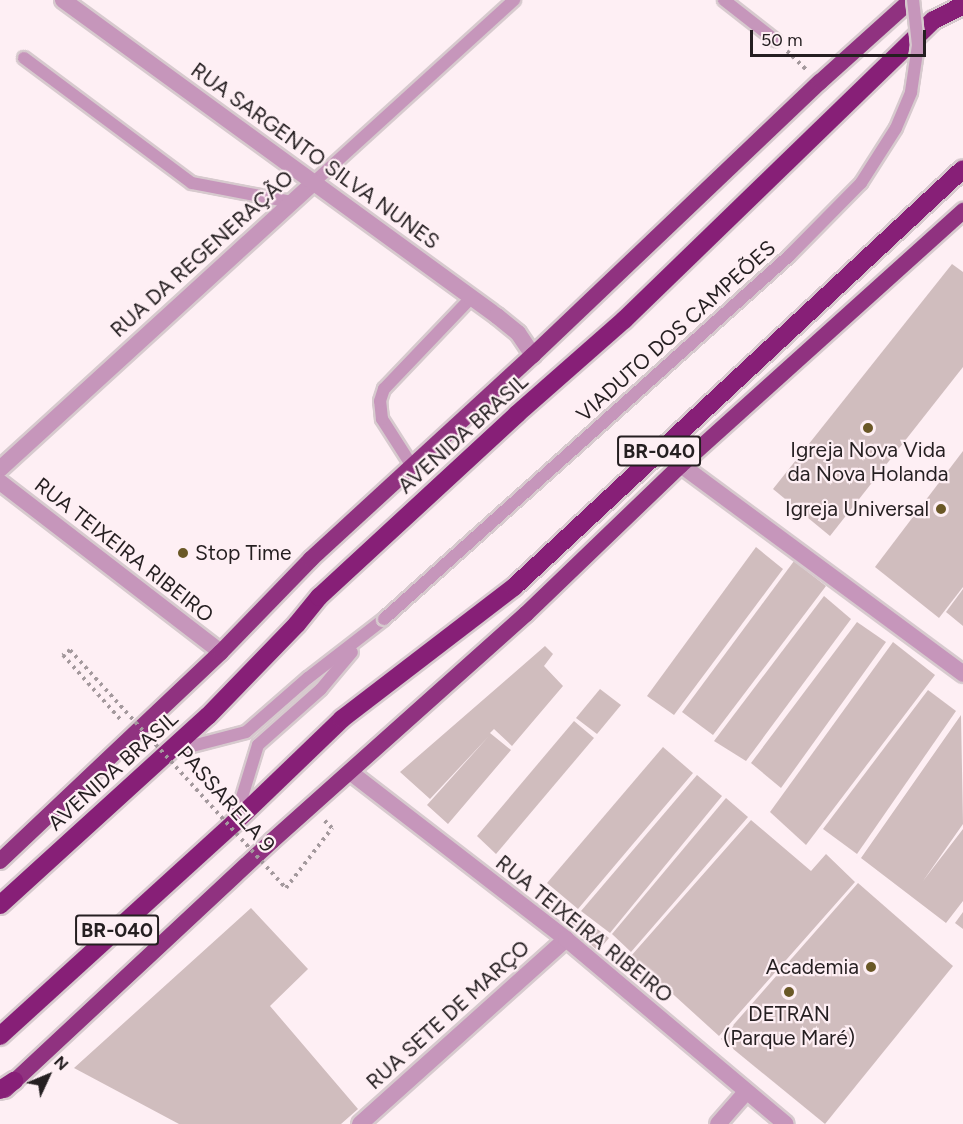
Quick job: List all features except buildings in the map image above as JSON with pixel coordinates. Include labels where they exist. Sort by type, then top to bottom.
[{"type":"highway","name":"AVENIDA BRASIL","points":[[0,861],[135,736],[311,559],[533,356],[820,82],[912,0]]},
{"type":"highway","points":[[934,20],[955,0]]},
{"type":"highway","name":"AVENIDA BRASIL","points":[[0,905],[168,752],[263,660],[320,597],[518,414],[624,320],[934,20],[963,5]]},
{"type":"highway","name":"BR-040","points":[[0,1036],[234,823],[342,719],[514,587],[963,169]]},
{"type":"highway","points":[[0,1095],[7,1086],[272,841],[526,615],[681,465],[963,211]]},
{"type":"street","name":"RUA SARGENTO SILVA NUNES","points":[[63,0],[518,333],[533,356]]},
{"type":"street","name":"RUA DA REGENERAÇÃO","points":[[0,468],[313,183]]},
{"type":"street","points":[[681,465],[963,674]]},
{"type":"street","name":"RUA TEIXEIRA RIBEIRO","points":[[0,482],[221,652]]},
{"type":"street","name":"RUA TEIXEIRA RIBEIRO","points":[[350,772],[566,939],[786,1124]]},
{"type":"street","name":"RUA SETE DE MARÇO","points":[[360,1124],[566,939]]},
{"type":"street","points":[[718,1124],[746,1092]]},
{"type":"lane","name":"RUA DA REGENERAÇÃO","points":[[313,183],[514,0]]},
{"type":"lane","points":[[724,0],[775,40]]},
{"type":"lane","name":"VIADUTO DOS CAMPEÕES","points":[[366,635],[789,256],[861,183],[897,128],[911,92],[918,45],[912,0]]},
{"type":"lane","points":[[24,58],[192,183],[292,202]]},
{"type":"lane","points":[[412,466],[382,419],[380,401],[384,389],[471,298]]},
{"type":"lane","points":[[168,752],[246,732],[308,678],[366,635]]},
{"type":"lane","points":[[234,823],[258,746],[321,689],[366,635]]},
{"type":"path","points":[[775,40],[820,82]]},
{"type":"path","name":"PASSARELA 9","points":[[135,736],[63,655],[70,650],[286,888],[332,828],[325,820],[316,827]]},
{"type":"place","name":"Igreja Nova Vida da Nova Holanda","points":[[868,428]]},
{"type":"place","name":"Igreja Universal","points":[[941,509]]},
{"type":"place","name":"Stop Time","points":[[183,553]]},
{"type":"place","name":"Academia","points":[[871,967]]},
{"type":"place","name":"DETRAN (Parque Maré)","points":[[789,992]]}]
